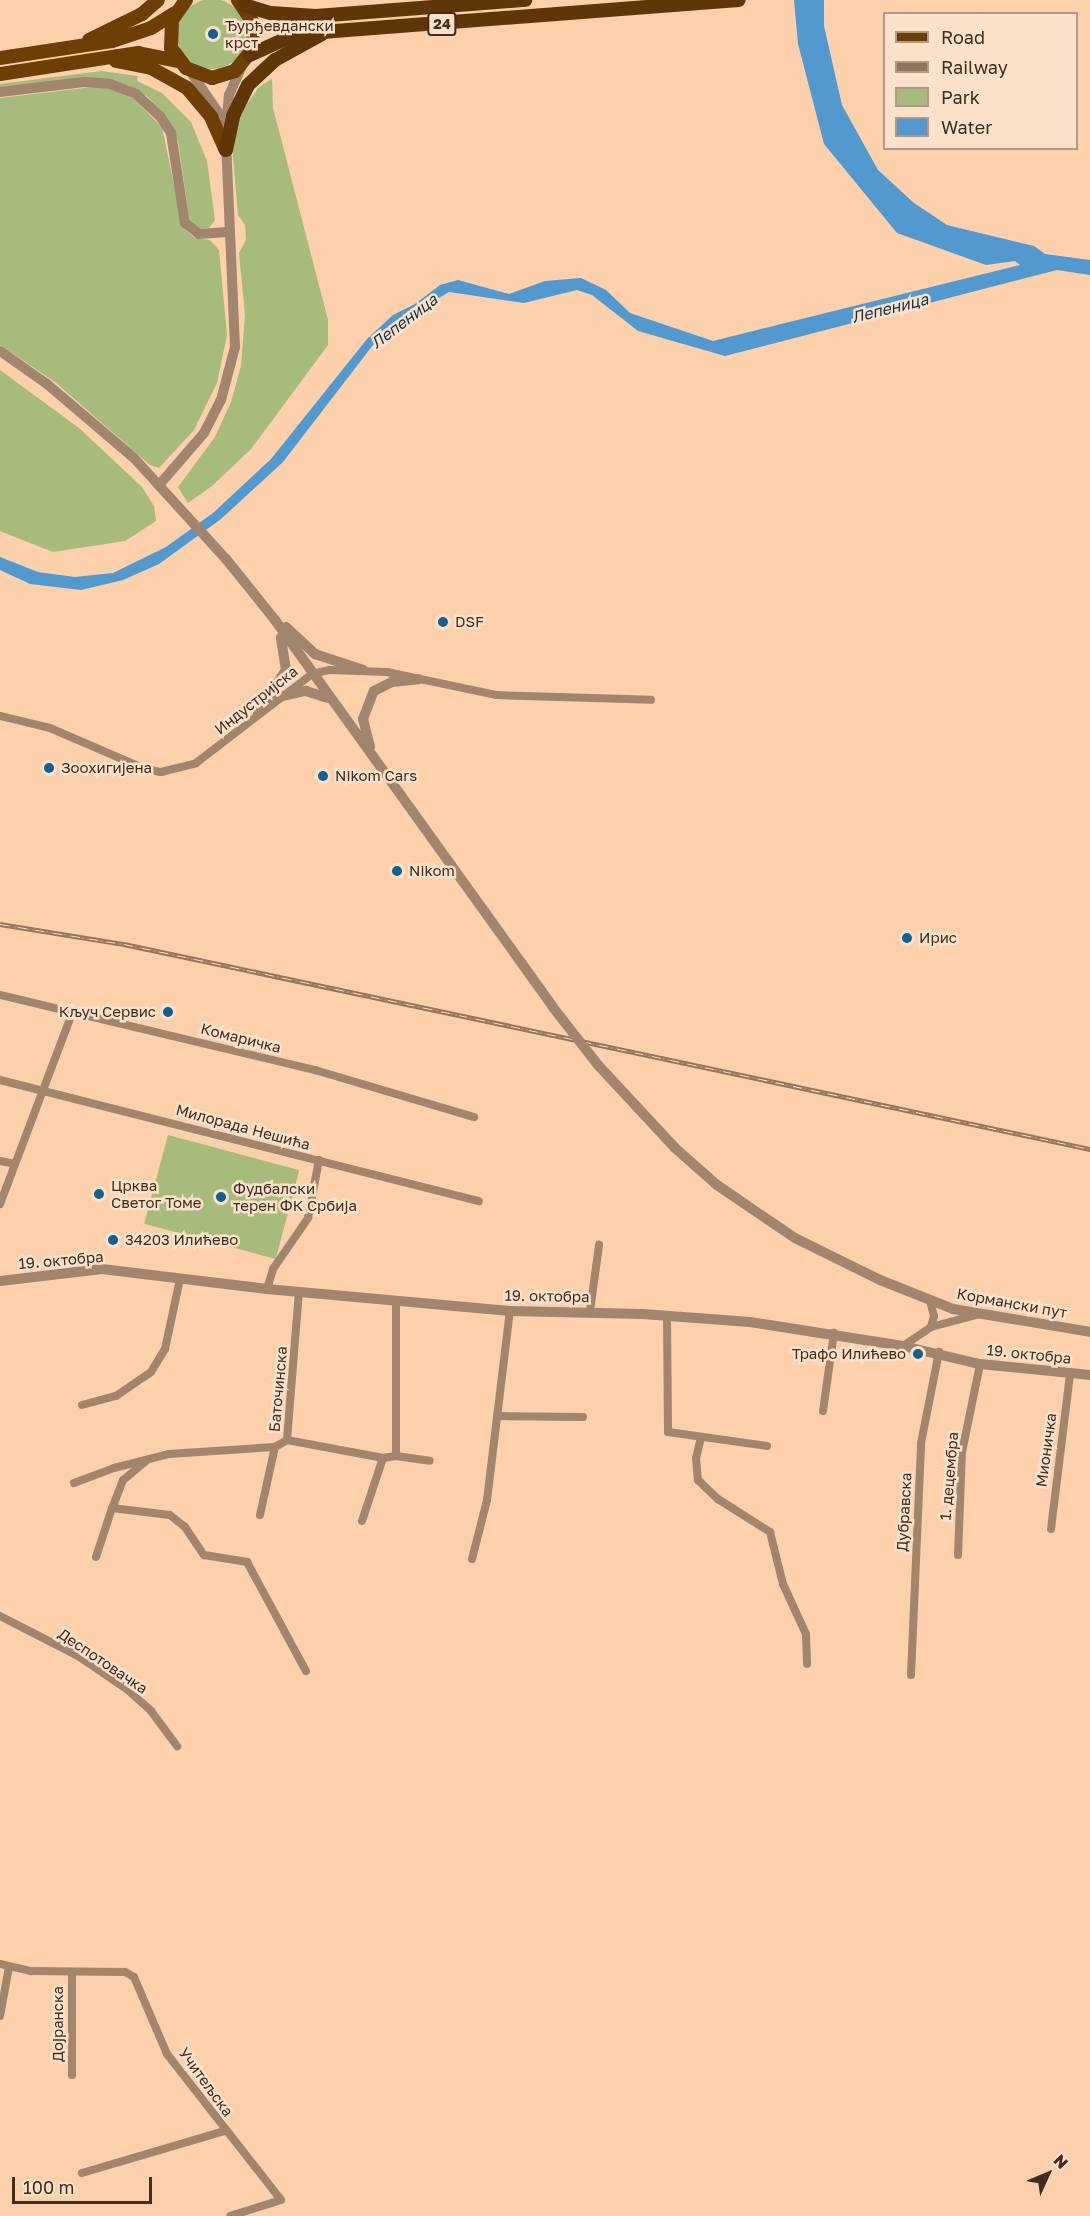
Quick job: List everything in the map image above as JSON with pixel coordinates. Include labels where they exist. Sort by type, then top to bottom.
[{"type":"highway","name":"24","points":[[241,3],[271,13],[316,16],[525,0]]},
{"type":"highway","name":"24","points":[[247,59],[286,36],[330,30],[367,26],[441,24],[739,0]]},
{"type":"highway","points":[[226,150],[233,116],[248,85],[274,60],[330,30]]},
{"type":"main road","points":[[80,47],[142,14],[158,0]]},
{"type":"main road","points":[[0,58],[80,47],[151,28],[175,13],[186,0]]},
{"type":"main road","name":"24","points":[[0,74],[138,53],[178,61],[190,71],[218,77],[247,59],[255,29],[241,3]]},
{"type":"main road","points":[[175,13],[170,41],[178,61]]},
{"type":"main road","points":[[102,60],[152,68],[187,88],[211,117],[226,150]]},
{"type":"street","points":[[160,484],[204,432],[221,399],[235,347],[233,277],[227,232],[226,150],[229,95],[247,59]]},
{"type":"street","points":[[190,71],[218,112],[226,150]]},
{"type":"street","points":[[0,92],[84,82],[110,84],[136,94],[160,117],[171,134],[185,223],[199,234],[227,232]]},
{"type":"street","points":[[0,351],[90,420],[160,484],[226,559],[274,620],[285,646],[286,670],[258,713]]},
{"type":"street","points":[[251,589],[268,602],[287,629],[315,654],[363,670]]},
{"type":"street","name":"Кормански пут","points":[[274,620],[552,1006],[598,1065],[675,1148],[759,1216],[827,1255],[930,1301],[976,1315],[1090,1332]]},
{"type":"street","name":"Индустријска","points":[[0,716],[50,728],[143,768],[161,772],[196,763],[258,713],[312,674],[363,670],[496,695],[651,700]]},
{"type":"street","points":[[371,753],[363,719],[369,697],[392,682],[419,680]]},
{"type":"street","points":[[279,697],[297,691],[316,691],[332,701]]},
{"type":"street","name":"Комаричка","points":[[0,995],[315,1070],[474,1117]]},
{"type":"street","points":[[0,1204],[45,1090],[72,1013]]},
{"type":"street","name":"Милорада Нешића","points":[[0,1080],[478,1201]]},
{"type":"street","points":[[267,1290],[273,1269],[308,1218],[319,1160]]},
{"type":"street","points":[[0,1161],[15,1164]]},
{"type":"street","points":[[590,1311],[599,1245]]},
{"type":"street","name":"19. октобра","points":[[0,1281],[102,1269],[267,1290],[510,1311],[590,1311],[667,1316],[834,1333],[934,1351],[980,1364],[1090,1375]]},
{"type":"street","points":[[82,1405],[116,1396],[151,1372],[165,1349],[180,1279]]},
{"type":"street","name":"Баточинска","points":[[260,1515],[275,1447],[287,1440],[298,1292]]},
{"type":"street","points":[[396,1301],[396,1456]]},
{"type":"street","points":[[903,1346],[924,1336],[931,1327],[934,1316],[930,1301]]},
{"type":"street","points":[[472,1558],[487,1500],[510,1311]]},
{"type":"street","points":[[931,1327],[976,1315]]},
{"type":"street","points":[[667,1316],[668,1432],[767,1446]]},
{"type":"street","points":[[823,1411],[834,1333]]},
{"type":"street","points":[[924,1336],[934,1351]]},
{"type":"street","name":"Дубравска","points":[[911,1675],[921,1443],[934,1351]]},
{"type":"street","name":"1. децембра","points":[[958,1555],[962,1452],[980,1364]]},
{"type":"street","name":"Мионичка","points":[[1051,1529],[1070,1374]]},
{"type":"street","points":[[497,1416],[583,1417]]},
{"type":"street","points":[[701,1437],[696,1458],[698,1480],[718,1499],[770,1532],[783,1584],[806,1635],[807,1664]]},
{"type":"street","points":[[287,1440],[383,1458],[396,1456],[430,1461]]},
{"type":"street","points":[[74,1483],[108,1470],[182,1453],[275,1447]]},
{"type":"street","points":[[362,1521],[383,1458]]},
{"type":"street","points":[[96,1557],[123,1480],[146,1461]]},
{"type":"street","points":[[112,1508],[160,1511],[178,1520],[204,1555],[247,1562],[306,1671]]},
{"type":"street","name":"Деспотовачка","points":[[0,1616],[78,1656],[128,1690],[151,1711],[177,1746]]},
{"type":"street","points":[[0,2016],[4,1966]]},
{"type":"street","name":"Дојранска","points":[[4,1966],[72,1973],[125,1972]]},
{"type":"street","name":"Учитељска","points":[[125,1972],[134,1977],[167,2054],[281,2200],[230,2216]]},
{"type":"street","name":"Дојранска","points":[[72,1973],[72,2075]]},
{"type":"street","points":[[82,2173],[225,2131]]},
{"type":"green space","points":[[212,-1],[225,2],[237,9],[244,21],[247,34],[244,47],[237,59],[225,66],[212,69],[199,66],[187,59],[180,47],[177,34],[180,21],[187,9],[199,2]]},
{"type":"green space","points":[[101,71],[138,76],[137,81],[162,93],[191,122],[207,161],[215,220],[209,228],[198,229],[190,223],[178,141],[166,116],[147,96],[128,85],[0,90],[0,84]]},
{"type":"green space","points":[[272,79],[273,108],[328,320],[328,345],[251,449],[212,486],[188,503],[178,487],[215,437],[231,402],[241,366],[245,315],[239,253],[246,240],[245,225],[238,215],[232,146],[241,113],[259,87]]},
{"type":"green space","points":[[92,87],[107,88],[134,99],[162,127],[183,228],[195,238],[210,240],[219,250],[227,335],[217,383],[194,430],[159,468],[150,465],[55,382],[0,345],[0,98]]},
{"type":"green space","points":[[0,370],[79,428],[142,487],[154,506],[156,521],[125,541],[53,552],[0,531]]},
{"type":"green space","name":"Фудбалски терен ФК Србија","points":[[168,1135],[299,1170],[276,1259],[144,1224]]},
{"type":"water","name":"Лепеница","points":[[794,0],[824,0],[824,26],[842,105],[878,170],[914,203],[947,225],[1034,246],[1045,254],[1090,260],[1090,275],[1057,270],[725,356],[638,331],[592,295],[577,290],[524,303],[449,292],[402,320],[373,345],[283,462],[221,519],[159,564],[123,580],[81,590],[30,584],[0,570],[0,557],[38,572],[75,577],[113,573],[166,547],[213,513],[271,459],[367,339],[393,315],[415,304],[440,285],[458,280],[509,294],[545,281],[581,278],[606,290],[630,313],[713,341],[1020,265],[1015,261],[986,265],[897,233],[824,144],[798,44]]},
{"type":"railway","points":[[0,924],[124,944],[1090,1149]]},
{"type":"place","name":"Ђурђевдански крст","points":[[213,34]]},
{"type":"place","name":"DSF","points":[[443,622]]},
{"type":"place","name":"Зоохигијена","points":[[49,768]]},
{"type":"place","name":"Nikom Cars","points":[[323,776]]},
{"type":"place","name":"Nikom","points":[[397,871]]},
{"type":"place","name":"Ирис","points":[[907,938]]},
{"type":"place","name":"Кључ Сервис","points":[[168,1012]]},
{"type":"place","name":"Црква Светог Томе","points":[[99,1194]]},
{"type":"place","name":"Фудбалски терен ФК Србија","points":[[221,1197]]},
{"type":"place","name":"34203 Илићево","points":[[113,1240]]},
{"type":"place","name":"Трафо Илићево","points":[[918,1354]]}]
